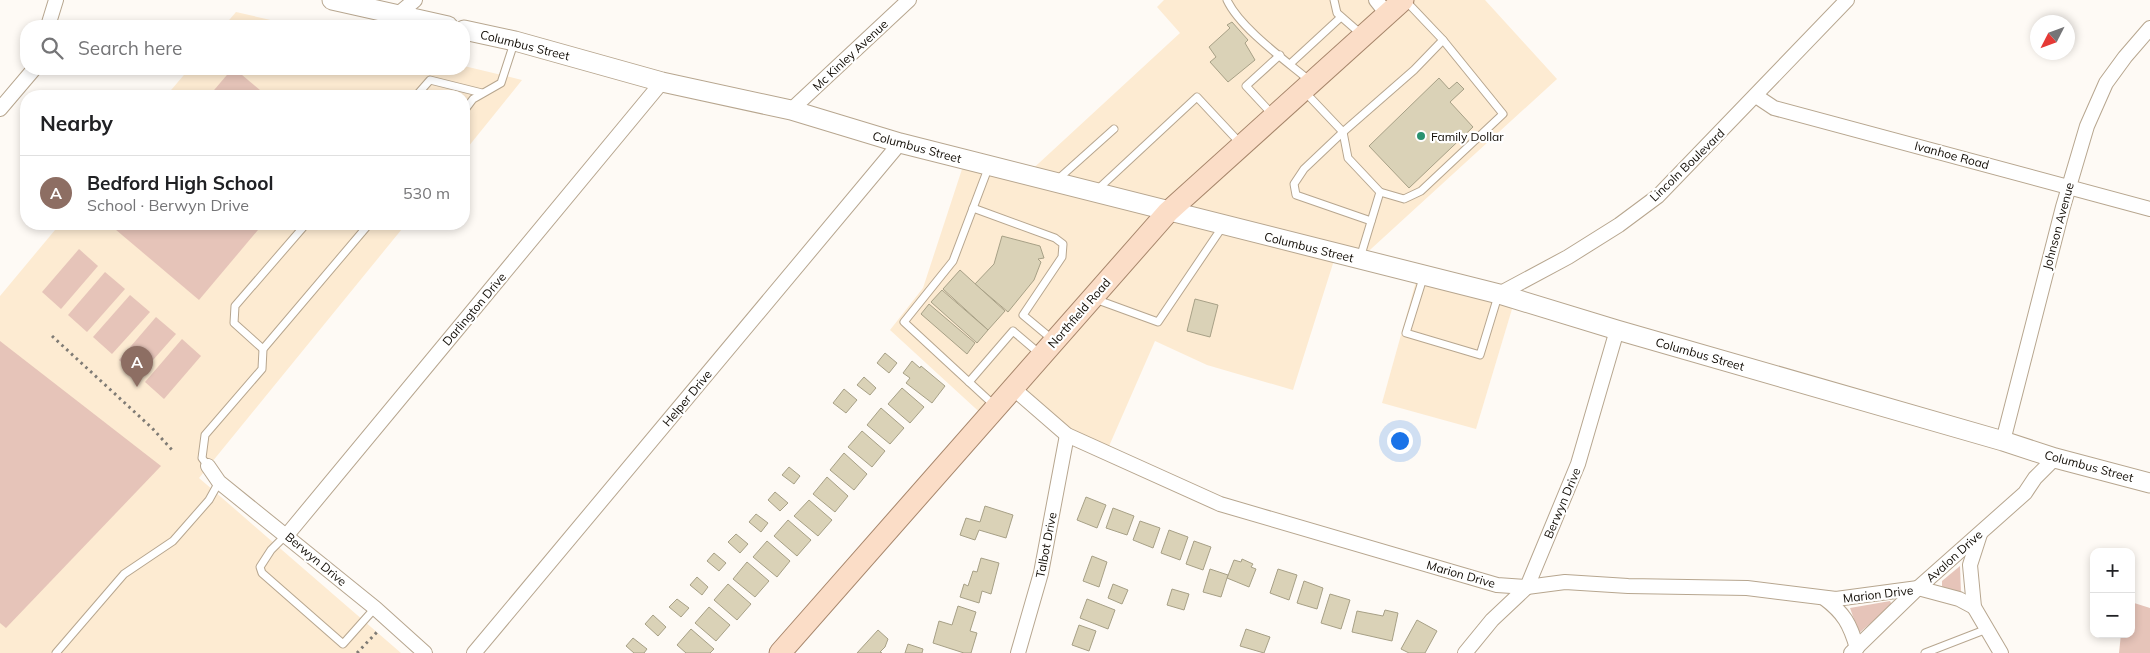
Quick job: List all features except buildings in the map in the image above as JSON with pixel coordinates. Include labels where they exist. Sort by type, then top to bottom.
[{"type":"main road","name":"Northfield Road","points":[[780,653],[1168,212],[1363,36],[1381,7],[1404,0]]},
{"type":"street","points":[[50,20],[56,0]]},
{"type":"street","points":[[332,0],[420,20]]},
{"type":"street","points":[[397,15],[415,0]]},
{"type":"street","name":"Mc Kinley Avenue","points":[[791,110],[909,0]]},
{"type":"street","name":"Lincoln Boulevard","points":[[1499,294],[1568,257],[1620,225],[1658,196],[1847,0]]},
{"type":"street","name":"Johnson Avenue","points":[[2003,441],[2069,186],[2087,126],[2106,83],[2150,28]]},
{"type":"street","name":"Columbus Street","points":[[470,31],[515,41],[662,82],[791,110],[900,143],[1499,294],[1617,330],[2003,441],[2055,458],[2150,483]]},
{"type":"street","points":[[0,109],[29,75]]},
{"type":"street","name":"Darlington Drive","points":[[287,535],[662,82]]},
{"type":"street","name":"Ivanhoe Road","points":[[1756,96],[1774,108],[2150,209]]},
{"type":"street","name":"Helper Drive","points":[[474,653],[900,143]]},
{"type":"street","name":"Berwyn Drive","points":[[1465,653],[1492,620],[1527,587],[1578,464],[1617,330]]},
{"type":"street","name":"Marion Drive","points":[[1014,389],[1067,435],[1220,504],[1497,585],[1527,587],[1565,582],[1628,586],[1747,588],[1836,599],[1918,588],[1959,599],[1974,606]]},
{"type":"street","name":"Talbot Drive","points":[[1018,653],[1041,573],[1067,435]]},
{"type":"street","name":"Avalon Drive","points":[[1856,651],[1918,588],[2025,494],[2034,478],[2055,458]]},
{"type":"street","name":"Berwyn Drive","points":[[208,466],[219,482],[287,535],[425,653]]},
{"type":"street","points":[[1980,533],[1970,565],[1974,606],[2001,653]]},
{"type":"street","points":[[1823,597],[1839,609],[1848,622],[1856,651]]},
{"type":"lane","points":[[1228,0],[1232,10],[1290,64],[1343,132],[1348,158],[1380,192],[1404,199],[1421,191],[1503,114],[1443,40],[1404,0]]},
{"type":"lane","points":[[1334,0],[1337,13],[1363,36]]},
{"type":"lane","points":[[1290,64],[1341,17]]},
{"type":"lane","points":[[1371,221],[1296,194],[1294,184],[1304,170],[1343,132],[1414,70],[1443,40]]},
{"type":"lane","points":[[470,103],[473,99],[501,82],[515,41]]},
{"type":"lane","points":[[1274,116],[1246,86],[1280,55]]},
{"type":"lane","points":[[421,90],[430,80],[482,93]]},
{"type":"lane","points":[[1095,192],[1198,97],[1242,145]]},
{"type":"lane","points":[[1055,182],[1114,129]]},
{"type":"lane","points":[[989,166],[953,260],[904,322],[997,408]]},
{"type":"lane","points":[[1360,259],[1380,192]]},
{"type":"lane","points":[[973,208],[1055,238],[1063,244],[1062,257],[1023,315],[1048,348]]},
{"type":"lane","points":[[1092,298],[1158,322],[1224,226]]},
{"type":"lane","points":[[264,350],[234,323],[235,306],[301,230]]},
{"type":"lane","points":[[208,466],[202,458],[205,435],[262,369],[264,350],[364,230]]},
{"type":"lane","points":[[1424,275],[1406,333],[1480,355],[1499,294]]},
{"type":"lane","points":[[969,382],[1013,331],[1048,348]]},
{"type":"lane","points":[[56,653],[124,574],[173,541],[209,500],[219,482]]},
{"type":"lane","points":[[287,535],[271,550],[260,567],[262,574],[343,644],[374,608]]},
{"type":"lane","points":[[1925,653],[1988,628]]},
{"type":"path","points":[[52,336],[152,428],[173,452]]},
{"type":"path","points":[[357,653],[376,632]]},
{"type":"shaded area","points":[[1164,0],[1485,0],[1557,79],[1360,259],[1336,254],[1293,390],[1207,365],[1155,341],[1106,453],[1067,435],[1015,389],[987,419],[890,330],[923,288],[965,160],[1026,175],[1180,33],[1157,7]]},
{"type":"shaded area","points":[[236,12],[271,20],[229,20]]},
{"type":"shaded area","points":[[470,67],[522,80],[470,145],[470,90],[171,90],[184,75],[470,75]]},
{"type":"shaded area","points":[[227,75],[242,75],[260,90],[214,90]]},
{"type":"shaded area","points":[[55,230],[401,230],[199,478],[401,653],[0,653],[0,296]]},
{"type":"shaded area","points":[[116,230],[258,230],[199,300]]},
{"type":"shaded area","points":[[79,249],[98,266],[61,309],[42,292]]},
{"type":"shaded area","points":[[105,272],[125,289],[87,332],[68,315]]},
{"type":"shaded area","points":[[1418,274],[1515,299],[1476,429],[1382,403]]},
{"type":"shaded area","points":[[130,295],[150,312],[112,354],[93,337]]},
{"type":"shaded area","points":[[156,317],[176,334],[138,377],[119,360]]},
{"type":"shaded area","points":[[182,339],[201,356],[164,399],[145,382]]},
{"type":"shaded area","points":[[0,341],[161,466],[6,628],[0,623]]},
{"type":"shaded area","points":[[1960,566],[1961,594],[1945,590],[1942,586],[1942,581]]},
{"type":"shaded area","points":[[1890,601],[1892,605],[1859,633],[1850,608]]},
{"type":"shaded area","points":[[2135,603],[2150,608],[2150,653],[2119,653],[2121,638],[2135,638]]},
{"type":"place","name":"Family Dollar","points":[[1421,136]]},
{"type":"place","name":"Bedford High School","points":[[137,387]]}]
